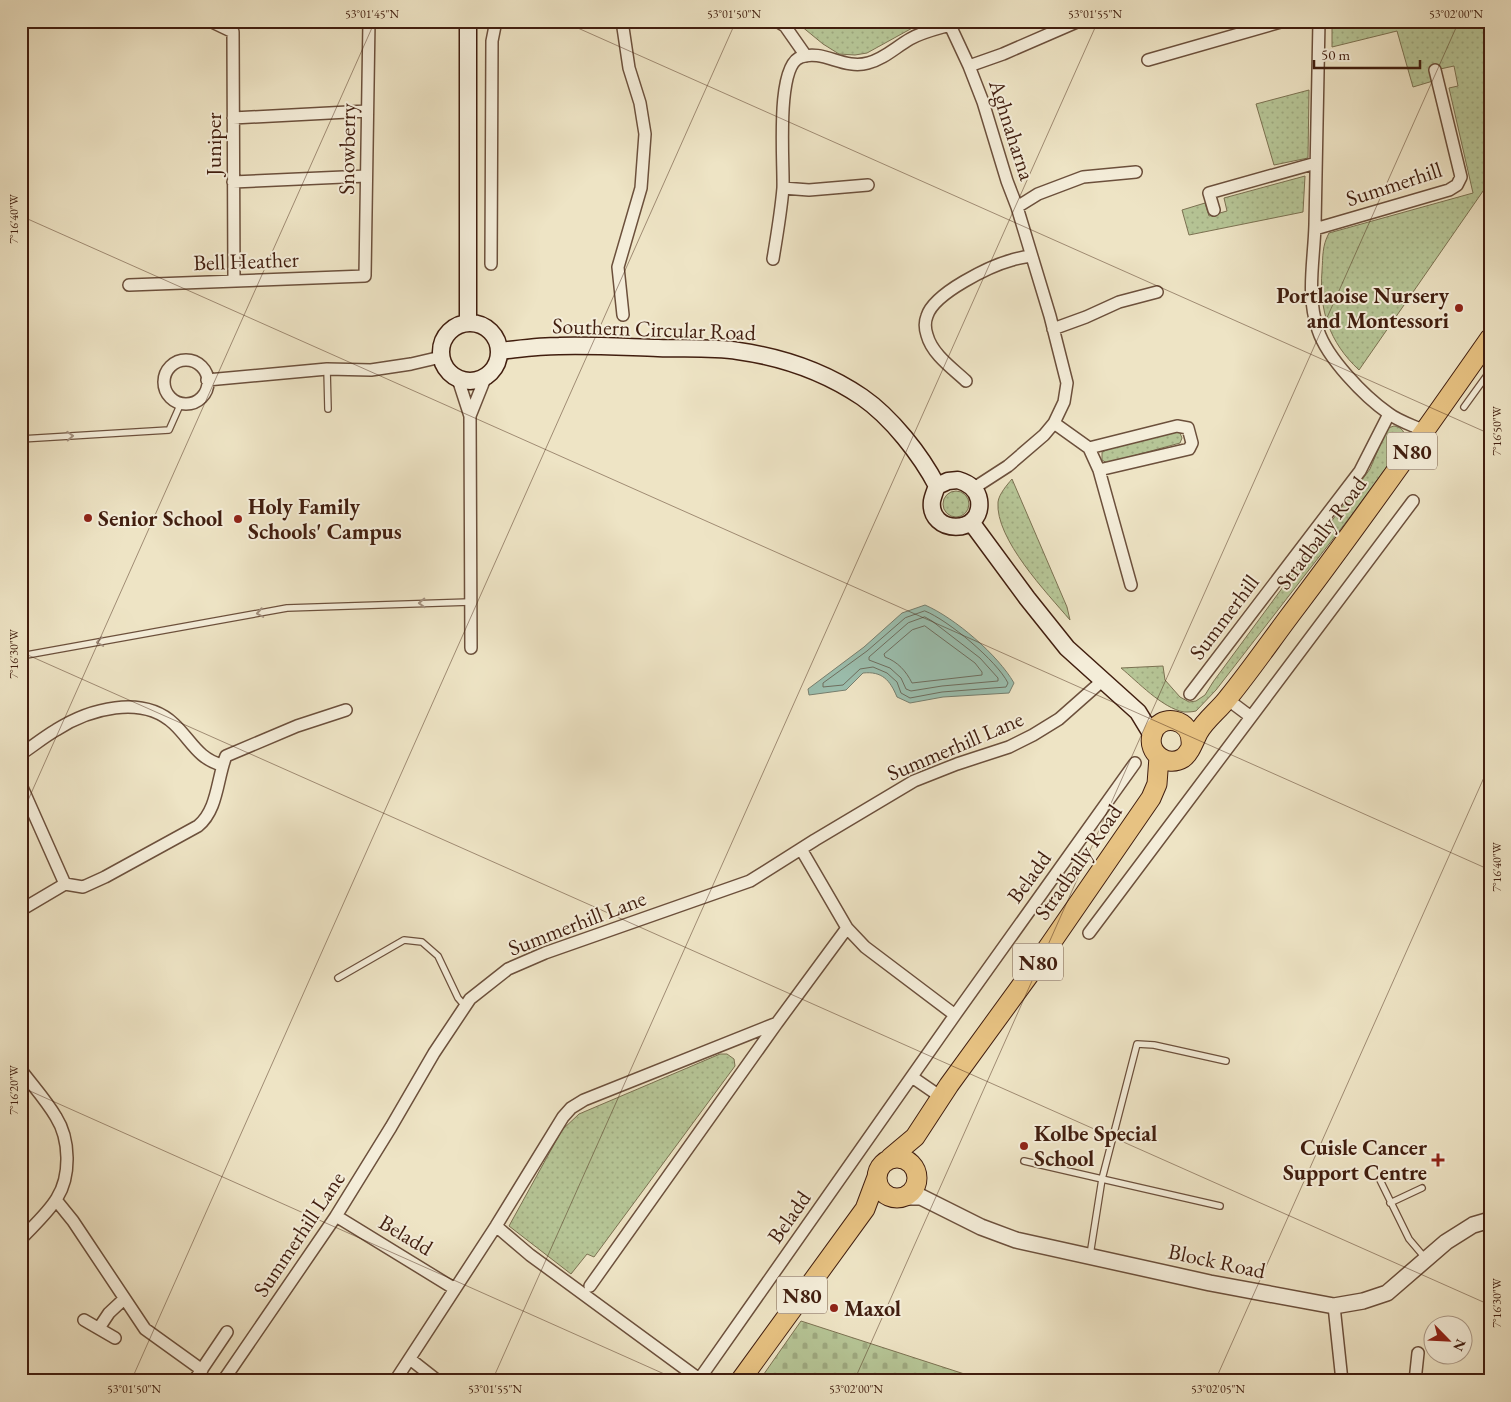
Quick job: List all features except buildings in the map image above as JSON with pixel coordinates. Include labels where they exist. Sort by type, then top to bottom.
[{"type":"main road","points":[[468,21],[468,322]]},
{"type":"main road","points":[[468,322],[486,327],[493,334],[499,351],[493,369],[486,376],[468,381],[450,374],[444,366],[441,357],[441,347],[444,338],[450,330],[458,324],[468,322]]},
{"type":"main road","name":"Stradbally Road","points":[[890,1158],[915,1138],[941,1096],[1151,798],[1157,784],[1227,700],[1331,561],[1426,431],[1490,338]]},
{"type":"main road","name":"Southern Circular Road","points":[[499,351],[558,346],[689,349],[736,351],[774,358],[832,380],[862,397],[884,416],[902,436],[930,472],[937,486]]},
{"type":"main road","points":[[958,480],[966,482],[974,488],[980,506],[977,515],[971,522],[954,528],[945,525],[938,519],[933,511],[932,502],[937,486],[948,481],[958,480]]},
{"type":"main road","points":[[971,522],[1027,598],[1067,648],[1138,712],[1152,735]]},
{"type":"main road","points":[[1138,712],[1184,724],[1191,741],[1174,761],[1159,757]]},
{"type":"main road","points":[[1152,735],[1155,728],[1169,720]]},
{"type":"main road","name":"N80","points":[[1152,735],[1151,743],[1159,757]]},
{"type":"main road","name":"Stradbally Road","points":[[1157,784],[1159,757]]},
{"type":"main road","points":[[910,1189],[915,1138]]},
{"type":"main road","points":[[890,1158],[898,1157],[912,1163],[910,1189]]},
{"type":"main road","name":"N80","points":[[740,1381],[865,1209],[877,1177],[878,1169],[890,1158]]},
{"type":"main road","points":[[877,1177],[878,1185],[882,1192],[910,1189]]},
{"type":"main road","name":"N80","points":[[865,1209],[910,1189]]},
{"type":"street","name":"Juniper","points":[[210,21],[233,32],[234,281]]},
{"type":"street","name":"Snowberry","points":[[364,276],[369,21]]},
{"type":"street","points":[[491,264],[492,41],[496,21]]},
{"type":"street","points":[[622,21],[629,68],[640,103],[645,134],[641,188],[618,267],[623,315]]},
{"type":"street","points":[[773,259],[783,188],[783,99],[788,76],[794,61],[806,56],[784,26],[777,21]]},
{"type":"street","name":"Aghnaharna","points":[[969,66],[1003,54],[1079,21]]},
{"type":"street","points":[[1148,60],[1284,21]]},
{"type":"street","name":"Summerhill","points":[[1319,21],[1315,229],[1310,284],[1312,308],[1318,332],[1340,367],[1353,381],[1389,414],[1426,431]]},
{"type":"street","name":"Aghnaharna","points":[[806,56],[819,55],[857,65],[868,63],[878,60],[911,38],[949,23],[969,66],[983,102],[1007,181],[1017,206],[1059,348],[1067,383],[1064,402],[1054,423],[1044,435],[1008,466],[974,488]]},
{"type":"street","name":"Summerhill","points":[[1315,229],[1450,190],[1457,185],[1461,177],[1436,70]]},
{"type":"street","points":[[233,118],[367,111]]},
{"type":"street","points":[[1214,210],[1209,193],[1316,163]]},
{"type":"street","name":"Aghnaharna","points":[[1017,206],[1038,194],[1083,176],[1136,172]]},
{"type":"street","points":[[234,182],[366,176]]},
{"type":"street","points":[[783,188],[809,190],[868,186]]},
{"type":"street","points":[[966,381],[934,350],[927,335],[927,315],[932,307],[953,288],[1011,260],[1031,256]]},
{"type":"street","name":"Bell Heather","points":[[129,285],[364,276]]},
{"type":"street","points":[[1053,330],[1119,302],[1157,292]]},
{"type":"street","points":[[207,380],[327,369],[370,370],[441,357]]},
{"type":"street","points":[[184,360],[197,363],[202,368],[207,380],[205,393],[200,398],[194,402],[181,403],[174,401],[165,391],[164,377],[171,366],[184,360]]},
{"type":"street","points":[[470,416],[486,376]]},
{"type":"street","points":[[458,378],[470,416],[470,602],[472,648]]},
{"type":"street","name":"Summerhill","points":[[1190,694],[1360,472],[1389,414]]},
{"type":"street","points":[[1054,423],[1089,448],[1099,470],[1131,585]]},
{"type":"street","points":[[1089,448],[1177,426],[1188,428],[1192,443],[1189,449],[1099,470]]},
{"type":"street","points":[[1090,933],[1412,501]]},
{"type":"street","name":"Summerhill Lane","points":[[223,1381],[336,1216],[434,1053],[470,999],[508,969],[545,953],[750,881],[914,782],[957,764],[1008,747],[1033,735],[1059,719],[1102,681]]},
{"type":"street","points":[[1227,700],[1251,717]]},
{"type":"street","points":[[21,754],[56,729],[82,717],[122,708],[145,708],[168,719],[183,733],[202,756],[213,763],[222,765]]},
{"type":"street","points":[[21,910],[66,884],[83,887],[105,877],[198,826],[206,819],[211,808],[226,756],[236,750],[297,726],[346,710]]},
{"type":"street","name":"Beladd","points":[[496,1226],[530,1255],[698,1380],[1135,763]]},
{"type":"street","points":[[21,785],[66,884]]},
{"type":"street","points":[[801,849],[847,928],[865,947],[955,1015]]},
{"type":"street","points":[[590,1286],[847,928]]},
{"type":"street","points":[[394,1381],[456,1289],[563,1117],[571,1108],[584,1100],[777,1023]]},
{"type":"street","points":[[21,1070],[56,1116],[63,1134],[66,1160],[66,1176],[56,1200],[21,1239]]},
{"type":"street","points":[[912,1077],[941,1096]]},
{"type":"street","name":"Block Road","points":[[910,1189],[981,1227],[1016,1240],[1210,1283],[1334,1306],[1363,1301],[1387,1293],[1446,1242],[1473,1225],[1490,1220]]},
{"type":"street","points":[[56,1200],[73,1221],[145,1329],[202,1370]]},
{"type":"street","name":"Beladd","points":[[336,1216],[456,1289]]},
{"type":"street","points":[[99,1328],[112,1309],[124,1299]]},
{"type":"street","points":[[1334,1306],[1342,1381]]},
{"type":"street","points":[[84,1320],[115,1338]]},
{"type":"street","points":[[194,1381],[227,1332]]},
{"type":"street","points":[[1414,1381],[1418,1354]]},
{"type":"street","points":[[410,1359],[438,1381]]},
{"type":"lane","points":[[327,369],[328,409]]},
{"type":"lane","points":[[1464,407],[1490,371]]},
{"type":"lane","points":[[21,439],[169,430],[181,403]]},
{"type":"lane","points":[[21,656],[287,608],[470,602]]},
{"type":"lane","points":[[338,978],[404,940],[422,942],[438,956],[458,998],[465,1007]]},
{"type":"lane","points":[[1090,1255],[1102,1179],[1137,1044],[1154,1045],[1226,1061]]},
{"type":"lane","points":[[1024,1161],[1220,1206]]},
{"type":"lane","points":[[1378,1178],[1409,1240],[1426,1259]]},
{"type":"lane","points":[[1390,1203],[1422,1188]]},
{"type":"green space","points":[[795,21],[925,21],[867,53],[855,55],[839,54],[823,44]]},
{"type":"green space","points":[[1335,21],[1490,21],[1490,181],[1359,370],[1333,337],[1324,312],[1321,285],[1324,247],[1329,233],[1473,193],[1449,88],[1458,86],[1454,66],[1431,71],[1433,81],[1413,87],[1397,31],[1332,47],[1332,26]]},
{"type":"green space","points":[[1309,90],[1308,158],[1274,165],[1256,104]]},
{"type":"green space","points":[[1305,176],[1303,212],[1189,235],[1182,210],[1205,203],[1209,216],[1227,211],[1224,198]]},
{"type":"green space","points":[[1394,426],[1404,432],[1407,439],[1353,513],[1216,690],[1196,711],[1184,712],[1167,705],[1121,668],[1163,666],[1165,680],[1180,697],[1189,702],[1196,701],[1205,695],[1370,469],[1385,433],[1388,428]]},
{"type":"green space","points":[[1176,430],[1182,438],[1180,443],[1107,463],[1102,460],[1102,452],[1109,449]]},
{"type":"green space","points":[[1012,479],[1067,607],[1070,620],[1024,565],[1005,532],[999,517],[998,502]]},
{"type":"green space","points":[[956,491],[965,495],[969,504],[965,513],[956,517],[947,513],[943,504],[947,495]]},
{"type":"green space","points":[[720,1054],[727,1054],[734,1059],[735,1066],[594,1257],[587,1254],[571,1274],[509,1226],[562,1130],[579,1114]]},
{"type":"green space","points":[[801,1321],[986,1381],[759,1381]]},
{"type":"water","points":[[925,605],[962,628],[987,649],[1014,683],[1009,693],[943,697],[910,703],[897,697],[888,681],[880,675],[863,673],[846,690],[809,695],[808,689],[864,647],[902,613]]},
{"type":"place","name":"Portlaoise Nursery and Montessori","points":[[1459,308]]},
{"type":"place","name":"Senior School","points":[[88,518]]},
{"type":"place","name":"Holy Family Schools' Campus","points":[[238,519]]},
{"type":"place","name":"Kolbe Special School","points":[[1024,1146]]},
{"type":"place","name":"Cuisle Cancer Support Centre","points":[[1438,1160]]},
{"type":"place","name":"Maxol","points":[[834,1308]]}]
